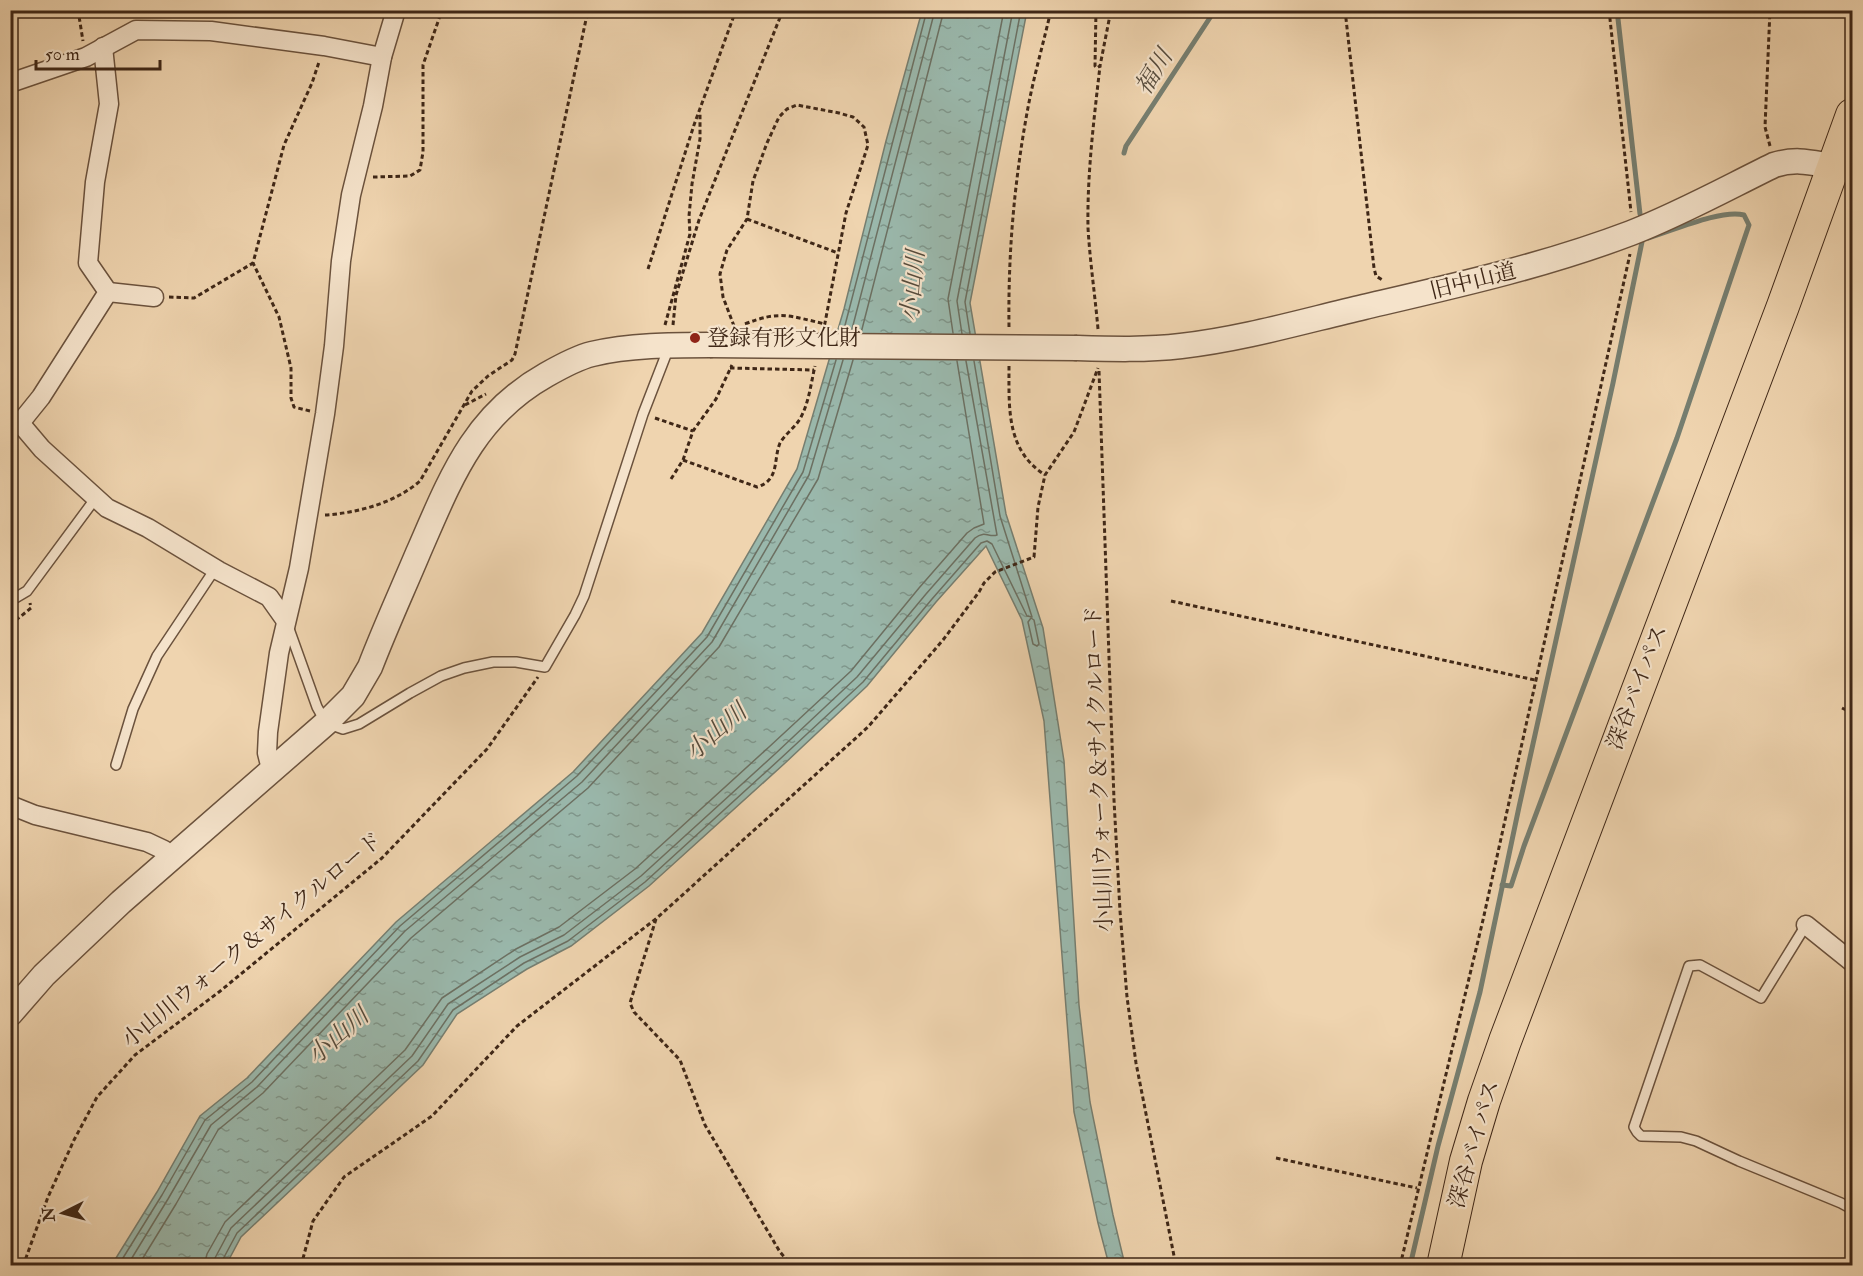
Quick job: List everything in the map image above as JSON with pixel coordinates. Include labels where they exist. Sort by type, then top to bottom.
[{"type":"highway","name":"深谷バイパス","points":[[1443,1266],[1466,1161],[1505,1041],[1844,166],[1852,115]]},
{"type":"street","points":[[274,769],[267,753],[268,732],[279,653],[299,568],[325,414],[351,195],[382,57],[396,10]]},
{"type":"street","points":[[10,83],[86,57],[136,30],[211,31],[324,46],[382,57]]},
{"type":"street","points":[[103,47],[109,104],[95,182],[88,263],[108,292],[154,297]]},
{"type":"street","name":"旧中山道","points":[[10,1014],[44,975],[171,857],[326,723],[353,696],[370,667],[457,465],[478,433],[526,386],[558,368],[591,354],[664,345],[1138,349],[1181,346],[1229,338],[1542,263],[1632,233],[1774,165],[1797,160],[1844,166]]},
{"type":"street","points":[[108,292],[41,397],[15,421],[95,499],[215,569],[269,597],[286,621]]},
{"type":"street","points":[[10,805],[35,815],[147,842],[164,850],[171,857]]},
{"type":"street","points":[[1806,925],[1852,962]]},
{"type":"lane","points":[[286,621],[317,707],[326,723],[343,729],[359,724],[441,676],[464,668],[493,662],[516,662],[545,667],[584,596],[664,345]]},
{"type":"lane","points":[[10,601],[27,591],[95,499]]},
{"type":"lane","points":[[116,765],[133,709],[157,656],[215,569]]},
{"type":"lane","points":[[1806,925],[1761,998],[1700,965],[1689,966],[1634,1127],[1641,1136],[1681,1137],[1696,1142],[1852,1209]]},
{"type":"path","points":[[78,10],[86,57]]},
{"type":"path","points":[[356,173],[373,177],[410,176],[420,170],[423,152],[423,65],[442,10]]},
{"type":"path","points":[[308,514],[347,514],[409,491],[420,482],[472,391],[488,376],[512,360],[588,10]]},
{"type":"path","points":[[648,269],[736,10]]},
{"type":"path","points":[[664,345],[696,229],[783,10]]},
{"type":"path","points":[[1009,327],[1008,292],[1015,193],[1027,111],[1051,10]]},
{"type":"path","points":[[1096,10],[1095,66],[1097,68],[1100,66]]},
{"type":"path","points":[[1098,332],[1088,208],[1092,134],[1100,66],[1111,10]]},
{"type":"path","points":[[1345,10],[1374,268],[1376,276],[1385,281]]},
{"type":"path","points":[[1400,1266],[1483,920],[1630,258],[1632,233],[1609,10]]},
{"type":"path","points":[[1770,10],[1765,127],[1774,165]]},
{"type":"path","points":[[324,46],[312,83],[284,145],[253,263],[279,317],[291,369],[291,398],[294,407],[325,414]]},
{"type":"path","points":[[735,328],[723,297],[720,274],[727,250],[747,219],[753,181],[767,143],[779,117],[787,109],[797,105],[839,112],[853,117],[864,128],[868,145],[846,213],[822,336]]},
{"type":"path","points":[[664,345],[664,331],[690,234],[689,216],[700,139],[700,112]]},
{"type":"path","points":[[747,219],[838,253]]},
{"type":"path","points":[[154,297],[194,298],[253,263]]},
{"type":"path","points":[[746,324],[771,316],[785,315],[825,324]]},
{"type":"path","points":[[671,479],[683,460],[693,431],[716,399],[734,358]]},
{"type":"path","points":[[683,460],[757,487],[769,480],[774,470],[780,443],[801,418],[806,406],[817,359]]},
{"type":"path","points":[[301,1266],[313,1221],[344,1177],[432,1116],[517,1026],[657,918],[868,727],[918,671],[984,583],[995,572],[1034,557],[1038,507],[1045,475],[1022,453],[1014,435],[1010,419],[1009,362]]},
{"type":"path","points":[[730,368],[814,370]]},
{"type":"path","name":"小山川ウォーク＆サイクルロード","points":[[1045,475],[1074,432],[1098,369],[1101,392],[1114,800],[1120,911],[1136,1062],[1176,1266]]},
{"type":"path","points":[[648,416],[693,431]]},
{"type":"path","points":[[10,625],[31,608],[27,591]]},
{"type":"path","points":[[1171,601],[1535,680]]},
{"type":"path","name":"小山川ウォーク＆サイクルロード","points":[[23,1266],[48,1197],[97,1097],[135,1055],[219,992],[382,858],[487,749],[545,667]]},
{"type":"path","points":[[1842,708],[1852,713]]},
{"type":"path","points":[[657,918],[630,1003],[634,1012],[680,1060],[705,1125],[780,1252],[792,1266]]},
{"type":"path","points":[[1276,1158],[1417,1188]]},
{"type":"water","name":"小山川","points":[[922,11],[1027,11],[970,303],[1006,514],[1043,628],[1064,761],[1079,1005],[1090,1102],[1125,1265],[1109,1265],[1074,1112],[1044,721],[1022,620],[986,546],[936,602],[867,686],[649,886],[571,946],[527,969],[457,1014],[423,1065],[241,1237],[226,1265],[111,1266],[157,1192],[200,1116],[247,1078],[396,922],[573,772],[702,633],[797,469],[844,309],[886,141]]},
{"type":"waterway","name":"福川","points":[[1124,153],[1126,146],[1215,10]]},
{"type":"waterway","points":[[1617,10],[1640,214]]},
{"type":"waterway","points":[[1502,885],[1511,886],[1677,438],[1749,225],[1744,215],[1723,215],[1648,238]]},
{"type":"waterway","points":[[1410,1266],[1438,1146],[1480,992],[1643,237]]},
{"type":"place","name":"登録有形文化財","points":[[695,338]]}]
